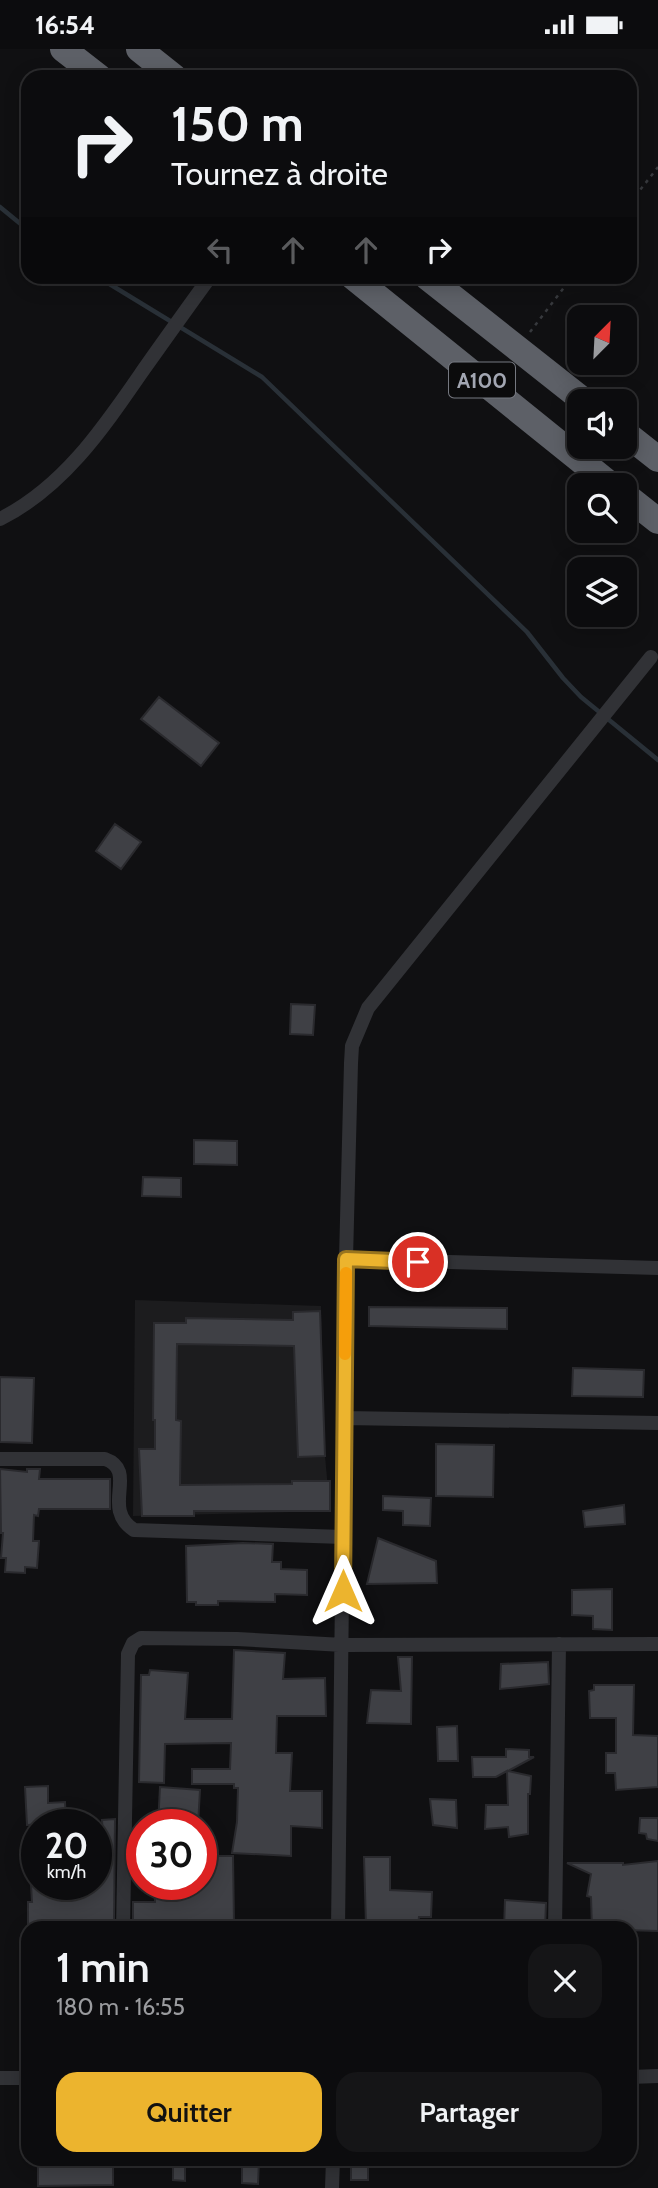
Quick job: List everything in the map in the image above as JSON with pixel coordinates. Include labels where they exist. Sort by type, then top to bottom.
[{"type":"highway","points":[[63,49],[90,70]]},
{"type":"highway","points":[[138,49],[165,70]]},
{"type":"highway","name":"A100","points":[[362,284],[596,473]]},
{"type":"highway","name":"A100","points":[[436,284],[569,389]]},
{"type":"highway","points":[[637,442],[658,459]]},
{"type":"highway","points":[[637,504],[658,521]]},
{"type":"street","points":[[0,519],[20,509],[71,467],[108,421],[204,284]]},
{"type":"street","points":[[338,1921],[346,1259],[352,1047],[368,1009],[651,657]]},
{"type":"street","points":[[346,1259],[658,1268]]},
{"type":"street","points":[[345,1418],[658,1423]]},
{"type":"street","points":[[0,1459],[105,1459],[114,1462],[120,1472],[119,1511],[124,1523],[134,1530],[343,1537]]},
{"type":"street","points":[[123,1921],[128,1654],[133,1643],[141,1638],[343,1645],[658,1644]]},
{"type":"street","points":[[555,1921],[559,1644]]},
{"type":"street","points":[[637,2077],[658,2076]]},
{"type":"street","points":[[0,2078],[21,2078]]},
{"type":"street","points":[[332,2188],[333,2166]]},
{"type":"path","points":[[637,194],[658,167]]},
{"type":"path","points":[[518,348],[567,284]]},
{"type":"shaded area","points":[[135,1300],[321,1306],[325,1456],[330,1511],[133,1516]]},
{"type":"building","points":[[159,697],[219,743],[201,766],[141,719]]},
{"type":"building","points":[[115,824],[141,842],[121,869],[96,851]]},
{"type":"building","points":[[291,1004],[315,1005],[313,1035],[290,1034]]},
{"type":"building","points":[[194,1140],[237,1141],[237,1165],[194,1164]]},
{"type":"building","points":[[143,1177],[181,1178],[181,1197],[142,1196]]},
{"type":"building","points":[[369,1307],[507,1308],[507,1329],[369,1326]]},
{"type":"building","points":[[320,1311],[325,1456],[298,1457],[294,1346],[177,1344],[176,1420],[181,1421],[180,1485],[330,1481],[330,1511],[194,1511],[194,1516],[142,1516],[139,1449],[155,1449],[154,1323],[186,1323],[186,1318],[293,1320],[293,1312]]},
{"type":"building","points":[[573,1368],[644,1370],[643,1397],[572,1396]]},
{"type":"building","points":[[0,1377],[34,1378],[32,1443],[0,1442]]},
{"type":"building","points":[[436,1444],[494,1445],[493,1497],[436,1496]]},
{"type":"building","points":[[0,1469],[27,1472],[27,1469],[40,1469],[39,1479],[110,1479],[110,1509],[39,1509],[38,1516],[34,1515],[33,1541],[39,1541],[37,1568],[25,1567],[25,1573],[5,1572],[6,1558],[1,1558],[3,1533]]},
{"type":"building","points":[[383,1496],[431,1498],[430,1526],[403,1525],[403,1511],[383,1510]]},
{"type":"building","points":[[624,1505],[625,1524],[585,1527],[583,1511]]},
{"type":"building","points":[[378,1538],[436,1561],[437,1583],[367,1584]]},
{"type":"building","points":[[273,1544],[272,1562],[281,1562],[281,1569],[307,1570],[307,1595],[275,1594],[275,1602],[218,1601],[218,1605],[196,1605],[196,1602],[187,1602],[186,1546]]},
{"type":"building","points":[[612,1589],[612,1630],[593,1629],[593,1616],[572,1615],[572,1590]]},
{"type":"building","points":[[234,1650],[285,1653],[283,1679],[325,1678],[326,1716],[277,1716],[276,1753],[292,1753],[290,1791],[322,1791],[322,1828],[291,1826],[291,1856],[232,1853],[237,1822],[238,1788],[234,1788],[234,1784],[192,1784],[192,1769],[230,1769],[231,1743],[165,1744],[164,1783],[139,1782],[141,1675],[149,1675],[150,1670],[188,1673],[185,1719],[232,1719]]},
{"type":"building","points":[[398,1657],[412,1657],[411,1724],[367,1723],[371,1690],[401,1691]]},
{"type":"building","points":[[548,1662],[549,1684],[500,1689],[501,1664]]},
{"type":"building","points":[[594,1685],[634,1685],[633,1735],[658,1736],[658,1787],[616,1790],[615,1773],[606,1773],[606,1753],[616,1753],[616,1718],[590,1718],[589,1691],[594,1690]]},
{"type":"building","points":[[457,1726],[458,1761],[438,1761],[437,1727]]},
{"type":"building","points":[[506,1749],[529,1750],[529,1757],[534,1757],[508,1771],[531,1776],[528,1834],[509,1837],[508,1827],[485,1829],[486,1805],[508,1805],[507,1771],[496,1777],[473,1777],[472,1757],[506,1757]]},
{"type":"building","points":[[48,1786],[48,1803],[65,1802],[65,1809],[26,1809],[25,1787]]},
{"type":"building","points":[[160,1787],[200,1790],[199,1809],[159,1809]]},
{"type":"building","points":[[430,1799],[456,1800],[457,1828],[433,1825]]},
{"type":"building","points":[[640,1818],[658,1818],[658,1841],[647,1839],[646,1834],[639,1833]]},
{"type":"building","points":[[112,1819],[115,1819],[114,1921],[28,1921],[28,1902],[112,1900]]},
{"type":"building","points":[[217,1856],[233,1856],[234,1921],[133,1921],[133,1902],[217,1900]]},
{"type":"building","points":[[364,1857],[390,1857],[390,1890],[432,1892],[431,1917],[419,1917],[419,1921],[366,1921]]},
{"type":"building","points":[[658,1861],[658,1931],[637,1930],[637,1921],[592,1921],[591,1897],[587,1896],[591,1874],[567,1863],[623,1865]]},
{"type":"building","points":[[505,1900],[546,1903],[545,1921],[504,1921]]},
{"type":"building","points":[[38,2166],[113,2166],[113,2185],[38,2186]]},
{"type":"building","points":[[173,2166],[185,2166],[185,2181],[173,2180]]},
{"type":"building","points":[[242,2166],[259,2166],[258,2184],[242,2183]]},
{"type":"building","points":[[351,2167],[368,2167],[368,2180],[351,2180]]},
{"type":"waterway","points":[[0,207],[21,224]]},
{"type":"waterway","points":[[109,284],[262,377],[527,632],[581,697],[658,760]]},
{"type":"slow traffic","points":[[345,1354],[346,1273]]},
{"type":"route","points":[[343,1591],[346,1259],[418,1262]]}]
